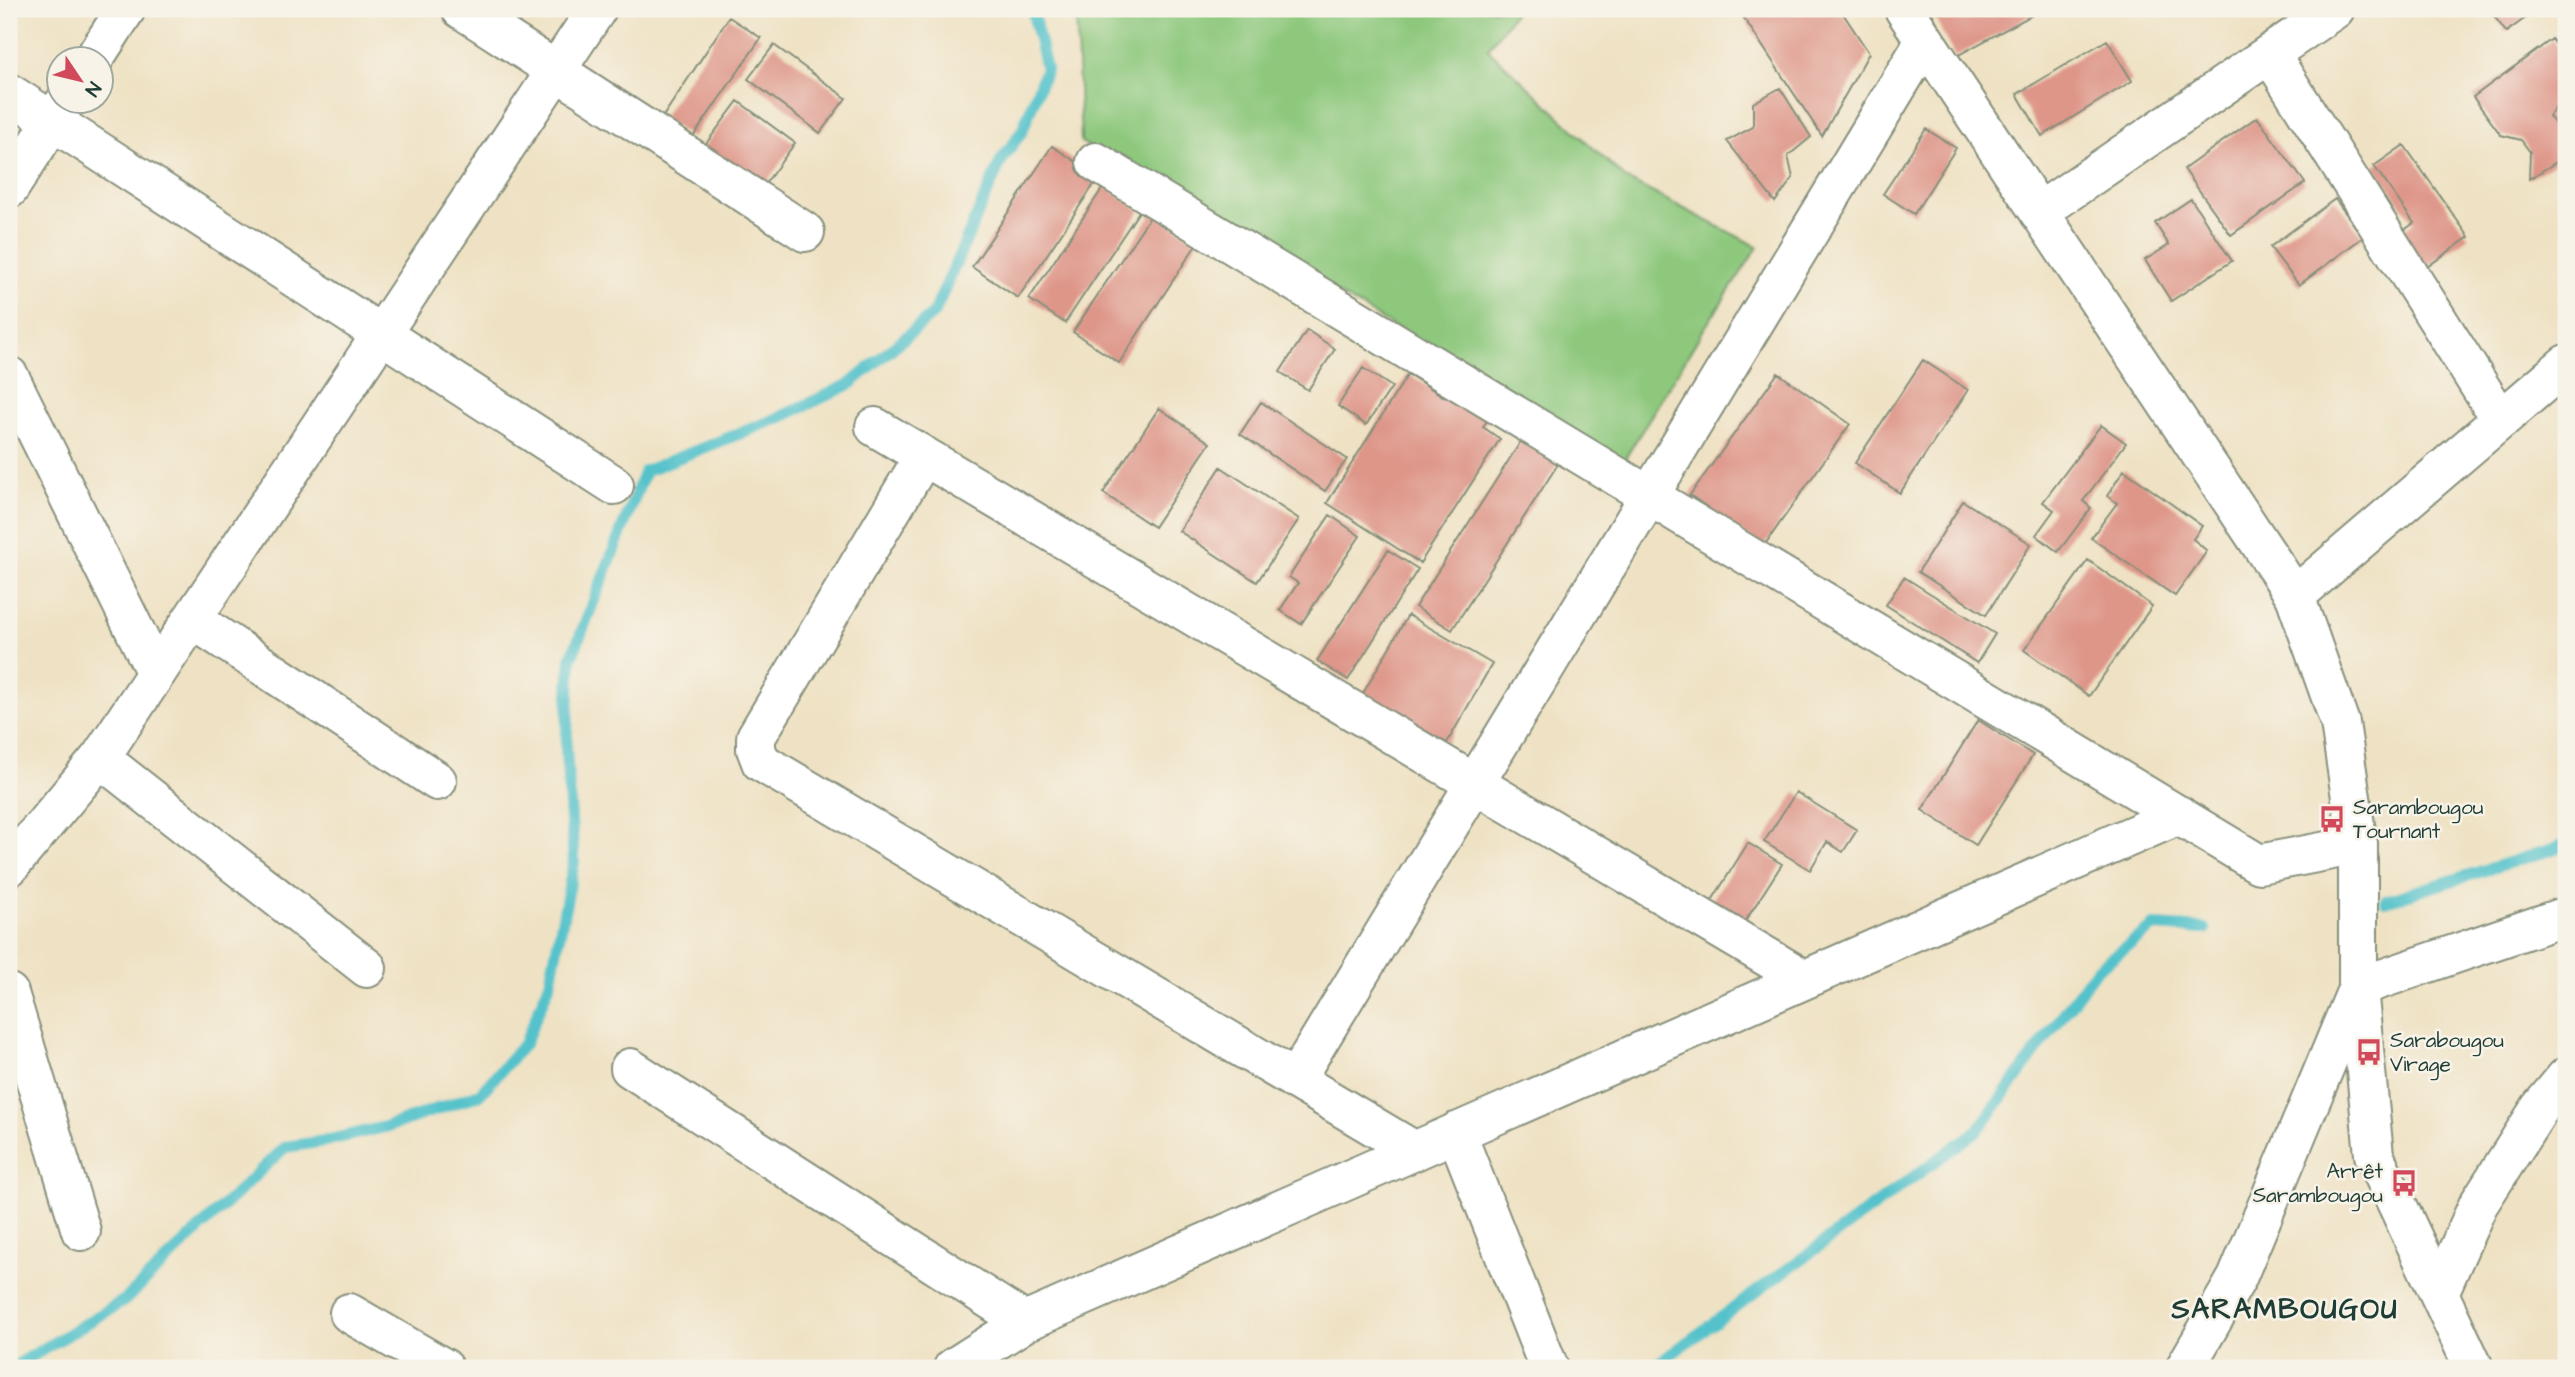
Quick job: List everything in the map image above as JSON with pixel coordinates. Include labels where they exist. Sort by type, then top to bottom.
[{"type":"street","points":[[102,46],[126,9]]},
{"type":"street","points":[[461,9],[805,232]]},
{"type":"street","points":[[9,867],[100,758],[597,9]]},
{"type":"street","points":[[1904,9],[2295,596],[2340,723],[2358,845],[2358,987],[2374,1155],[2474,1368]]},
{"type":"street","points":[[2039,212],[2335,9]]},
{"type":"street","points":[[1295,1080],[1925,41]]},
{"type":"street","points":[[2270,54],[2501,419]]},
{"type":"street","points":[[9,93],[46,106]]},
{"type":"street","points":[[9,189],[56,116]]},
{"type":"street","points":[[66,116],[381,335],[614,485]]},
{"type":"street","points":[[1096,162],[2259,863],[2358,845]]},
{"type":"street","points":[[2295,596],[2566,364]]},
{"type":"street","points":[[9,376],[156,673]]},
{"type":"street","points":[[875,427],[1804,979]]},
{"type":"street","points":[[924,456],[756,737],[756,749],[761,762],[1415,1151]]},
{"type":"street","points":[[192,620],[437,781]]},
{"type":"street","points":[[100,758],[367,968]]},
{"type":"street","points":[[953,1368],[1025,1322],[2179,815]]},
{"type":"street","points":[[2185,1368],[2237,1278],[2358,987],[2566,916]]},
{"type":"street","points":[[9,993],[81,1231]]},
{"type":"street","points":[[630,1068],[1025,1322]]},
{"type":"street","points":[[2439,1293],[2478,1205],[2540,1108],[2566,1077]]},
{"type":"street","points":[[1456,1132],[1549,1368]]},
{"type":"street","points":[[349,1313],[444,1368]]},
{"type":"green space","points":[[1076,9],[1517,9],[1488,49],[1626,179],[1758,247],[1702,332],[1623,462],[1081,142]]},
{"type":"building","points":[[1738,9],[1840,9],[1869,53],[1822,136]]},
{"type":"building","points":[[1930,9],[2036,9],[2038,12],[1955,57]]},
{"type":"building","points":[[2489,9],[2538,9],[2506,32]]},
{"type":"building","points":[[729,17],[761,38],[692,138],[662,118]]},
{"type":"building","points":[[2552,39],[2566,59],[2566,94],[2549,116],[2566,139],[2566,156],[2529,179],[2530,152],[2521,140],[2501,135],[2473,97]]},
{"type":"building","points":[[2107,40],[2132,81],[2042,136],[2017,94]]},
{"type":"building","points":[[774,45],[846,98],[820,133],[748,79]]},
{"type":"building","points":[[1780,88],[1811,137],[1788,156],[1793,178],[1775,202],[1727,141],[1753,127],[1753,103]]},
{"type":"building","points":[[738,101],[795,143],[760,191],[702,149]]},
{"type":"building","points":[[2257,117],[2305,183],[2231,235],[2184,169]]},
{"type":"building","points":[[1926,129],[1956,148],[1914,214],[1883,194]]},
{"type":"building","points":[[2404,145],[2469,237],[2417,274],[2392,239],[2414,223],[2374,166]]},
{"type":"building","points":[[1052,146],[1099,177],[1018,298],[972,267]]},
{"type":"building","points":[[1104,186],[1140,210],[1065,323],[1029,299]]},
{"type":"building","points":[[2191,199],[2232,261],[2171,301],[2145,260],[2169,245],[2155,223]]},
{"type":"building","points":[[2335,199],[2363,237],[2299,285],[2270,247]]},
{"type":"building","points":[[1153,212],[1198,242],[1119,363],[1073,332]]},
{"type":"building","points":[[1307,330],[1335,349],[1308,390],[1280,372]]},
{"type":"building","points":[[1923,360],[1968,390],[1900,493],[1855,463]]},
{"type":"building","points":[[1363,368],[1392,387],[1366,425],[1338,406]]},
{"type":"building","points":[[1778,373],[1850,424],[1763,547],[1690,495]]},
{"type":"building","points":[[1408,374],[1443,396],[1448,388],[1490,416],[1483,427],[1500,439],[1420,563],[1327,503]]},
{"type":"building","points":[[1261,402],[1347,459],[1325,491],[1240,434]]},
{"type":"building","points":[[1159,408],[1210,443],[1154,527],[1103,493]]},
{"type":"building","points":[[2101,425],[2126,443],[2083,501],[2091,508],[2058,552],[2036,535],[2054,510],[2043,502]]},
{"type":"building","points":[[1521,441],[1558,464],[1452,630],[1415,607]]},
{"type":"building","points":[[1221,467],[1299,519],[1257,582],[1179,531]]},
{"type":"building","points":[[2124,470],[2202,526],[2193,539],[2207,551],[2175,596],[2091,538],[2117,503],[2107,496]]},
{"type":"building","points":[[1963,501],[2031,544],[1986,615],[1918,572]]},
{"type":"building","points":[[1330,515],[1360,536],[1301,624],[1280,610],[1298,583],[1289,577]]},
{"type":"building","points":[[1388,550],[1418,569],[1348,680],[1317,661]]},
{"type":"building","points":[[2088,560],[2152,606],[2089,696],[2024,650]]},
{"type":"building","points":[[1904,577],[1995,634],[1977,663],[1886,605]]},
{"type":"building","points":[[1408,615],[1492,664],[1447,743],[1362,695]]},
{"type":"building","points":[[1978,720],[2033,755],[1976,845],[1922,810]]},
{"type":"building","points":[[1796,792],[1857,830],[1843,852],[1827,842],[1810,870],[1764,842]]},
{"type":"building","points":[[1748,843],[1782,864],[1744,923],[1711,902]]},
{"type":"waterway","points":[[12,1368],[125,1300],[285,1147],[389,1126],[480,1094],[525,1043],[550,983],[574,862],[566,749],[571,659],[645,471],[781,417],[850,384],[934,313],[1001,161],[1022,131],[1046,69],[1032,9]]},
{"type":"waterway","points":[[2386,901],[2566,845]]},
{"type":"waterway","points":[[1652,1368],[1978,1130],[2096,970],[2154,926],[2205,929]]},
{"type":"place","name":"Sarambougou Tournant","points":[[2332,819]]},
{"type":"place","name":"Sarabougou Virage","points":[[2369,1052]]},
{"type":"place","name":"Arrêt Sarambougou","points":[[2404,1183]]},
{"type":"district","name":"SARAMBOUGOU","points":[[2285,1308]]}]
